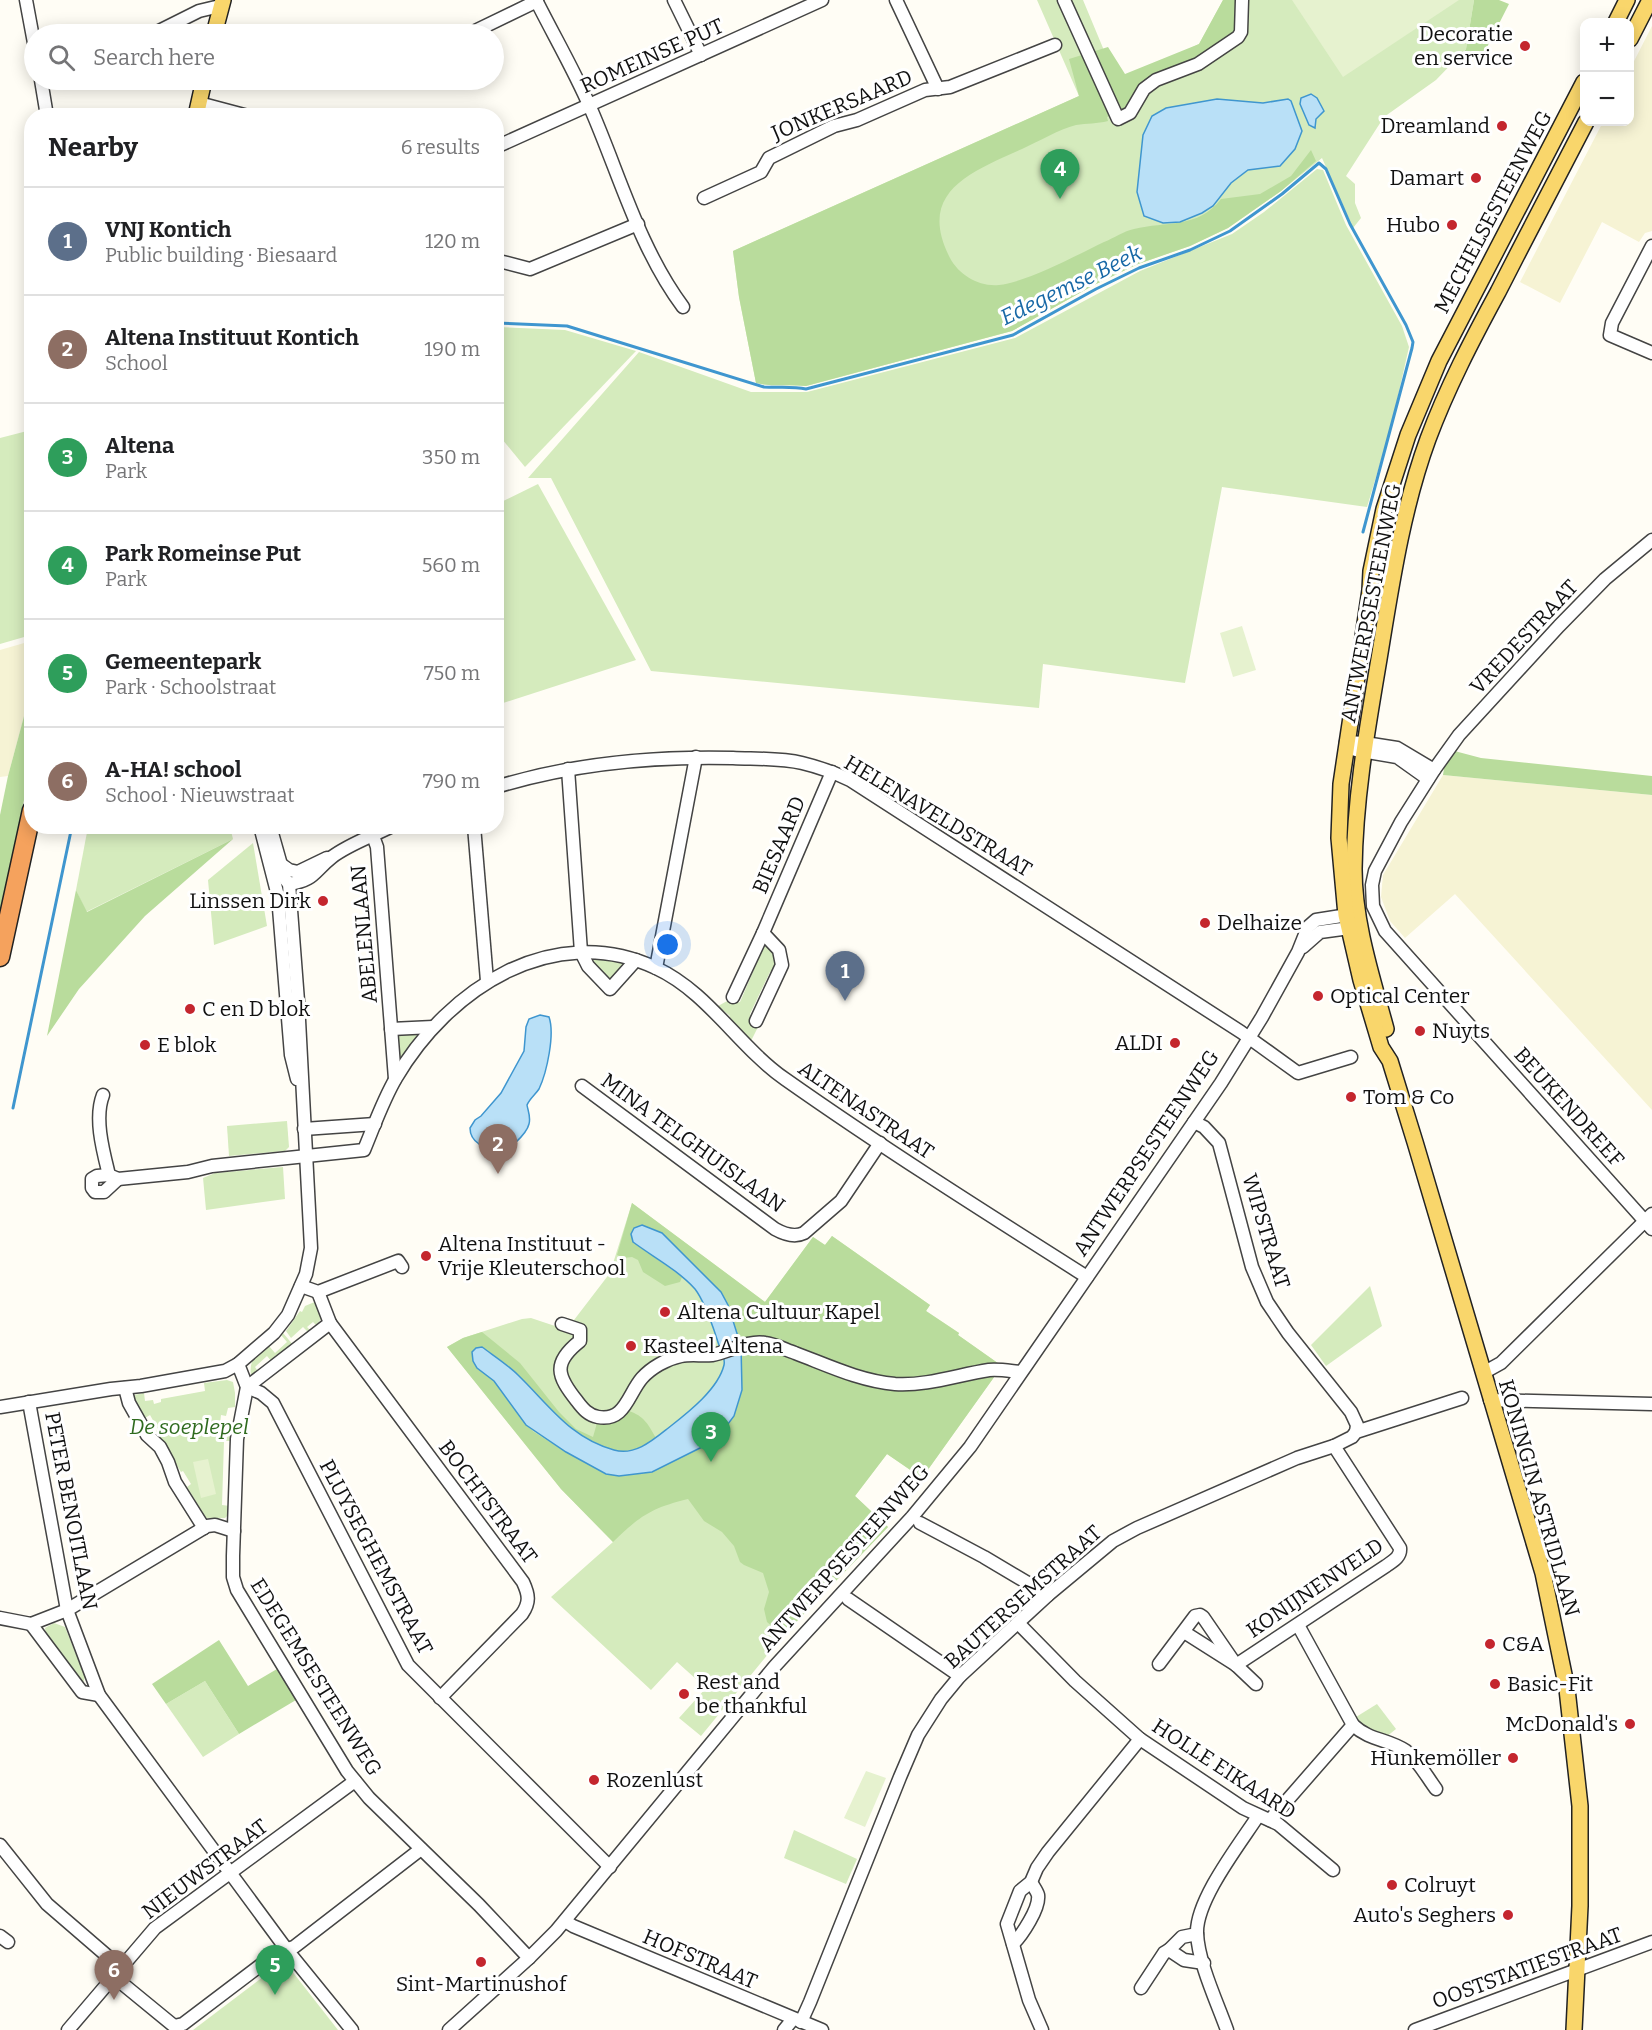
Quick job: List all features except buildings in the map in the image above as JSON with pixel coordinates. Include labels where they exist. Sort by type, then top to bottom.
[{"type":"highway","points":[[0,957],[27,834]]},
{"type":"main road","points":[[1618,18],[1627,0]]},
{"type":"main road","points":[[1634,30],[1650,0]]},
{"type":"main road","points":[[217,24],[222,3]]},
{"type":"main road","points":[[197,108],[202,90]]},
{"type":"main road","name":"MECHELSESTEENWEG","points":[[1439,361],[1580,90]]},
{"type":"main road","name":"ANTWERPSESTEENWEG","points":[[1354,921],[1356,813],[1365,748],[1391,587],[1406,514],[1427,441],[1456,372],[1585,126]]},
{"type":"main road","name":"ANTWERPSESTEENWEG","points":[[1354,921],[1340,838],[1341,784],[1371,571],[1384,509],[1408,435],[1439,361]]},
{"type":"main road","name":"KONINGIN ASTRIDLAAN","points":[[1354,921],[1370,969],[1390,1045],[1390,1061],[1543,1573],[1567,1689],[1580,1806],[1578,1970],[1574,2030]]},
{"type":"street","points":[[26,0],[30,24]]},
{"type":"street","points":[[674,0],[701,55]]},
{"type":"street","name":"ROMEINSE PUT","points":[[504,143],[820,0]]},
{"type":"street","name":"JONKERSAARD","points":[[896,0],[938,89]]},
{"type":"street","points":[[1064,0],[1118,118],[1130,113],[1144,90],[1155,80],[1198,64],[1238,37],[1241,32],[1242,0]]},
{"type":"street","points":[[490,24],[536,1],[590,105],[638,224],[670,289],[683,307]]},
{"type":"street","points":[[172,24],[199,10],[222,3]]},
{"type":"street","name":"JONKERSAARD","points":[[704,198],[761,172],[769,158],[834,126],[857,120],[925,90],[950,87],[1055,45]]},
{"type":"street","points":[[43,90],[46,108]]},
{"type":"street","points":[[504,262],[530,269],[638,224]]},
{"type":"street","points":[[1652,246],[1612,323],[1610,335],[1652,353]]},
{"type":"street","name":"VREDESTRAAT","points":[[1372,897],[1371,885],[1375,871],[1401,822],[1459,735],[1605,579],[1652,540]]},
{"type":"street","points":[[1345,745],[1397,757],[1431,774]]},
{"type":"street","points":[[656,968],[696,757]]},
{"type":"street","name":"HELENAVELDSTRAAT","points":[[504,785],[568,769],[633,760],[696,757],[790,762],[831,772],[850,780],[1249,1037],[1298,1073],[1351,1057]]},
{"type":"street","points":[[568,769],[581,952],[588,966],[610,989],[636,960]]},
{"type":"street","name":"BIESAARD","points":[[733,997],[763,933],[831,772]]},
{"type":"street","points":[[267,834],[282,882],[289,884],[304,882],[317,873],[332,857]]},
{"type":"street","points":[[277,867],[298,872],[377,834]]},
{"type":"street","points":[[475,834],[487,981]]},
{"type":"street","name":"ABELENLAAN","points":[[373,836],[377,847],[395,1079]]},
{"type":"street","points":[[277,867],[291,1055],[294,1072],[302,1091]]},
{"type":"street","points":[[0,1407],[225,1371],[238,1364],[274,1333],[288,1315],[302,1286],[309,1262],[310,1248],[289,884]]},
{"type":"street","name":"BEUKENDREEF","points":[[1372,897],[1373,906],[1385,931],[1650,1221]]},
{"type":"street","name":"ANTWERPSESTEENWEG","points":[[449,2030],[529,1958],[566,1921],[776,1666],[912,1517],[970,1447],[1087,1277],[1199,1124],[1298,952],[1305,933],[1316,920],[1354,921]]},
{"type":"street","points":[[756,1021],[782,965],[779,950],[763,933]]},
{"type":"street","name":"ALTENASTRAAT","points":[[306,1156],[364,1150],[395,1079],[433,1026],[487,981],[537,959],[581,952],[617,955],[656,968],[694,994],[783,1078],[1087,1277]]},
{"type":"street","points":[[391,1029],[433,1026]]},
{"type":"street","name":"MINA TELGHUISLAAN","points":[[582,1086],[775,1229],[789,1235],[797,1236],[804,1233],[841,1201],[880,1143]]},
{"type":"street","points":[[104,1095],[99,1106],[108,1176],[188,1172],[212,1166],[306,1156]]},
{"type":"street","points":[[304,1129],[375,1124]]},
{"type":"street","name":"WIPSTRAAT","points":[[1199,1124],[1219,1143],[1252,1267],[1267,1302],[1288,1333],[1351,1412],[1357,1425],[1356,1432]]},
{"type":"street","points":[[1483,1373],[1501,1363],[1650,1221]]},
{"type":"street","points":[[302,1286],[318,1292],[398,1261],[402,1267]]},
{"type":"street","points":[[238,1364],[247,1387],[330,1323],[318,1292]]},
{"type":"street","name":"BOCHTSTRAAT","points":[[330,1323],[523,1582],[528,1593],[529,1601],[522,1614],[440,1698]]},
{"type":"street","points":[[562,1324],[580,1330],[580,1341],[567,1352],[562,1362],[561,1373],[564,1386],[583,1409],[595,1416],[609,1417],[619,1413],[624,1409],[642,1378],[659,1365],[680,1356],[723,1353],[741,1346],[764,1342],[861,1378],[885,1383],[910,1385],[991,1370],[1020,1372]]},
{"type":"street","name":"EDEGEMSESTEENWEG","points":[[247,1387],[237,1439],[233,1578],[239,1594],[343,1766],[369,1798],[479,1905],[529,1958]]},
{"type":"street","name":"PLUYSEGHEMSTRAAT","points":[[247,1387],[273,1403],[402,1656],[414,1672],[610,1866]]},
{"type":"street","points":[[125,1388],[128,1400],[138,1419],[150,1438],[160,1447],[172,1476],[204,1528]]},
{"type":"street","name":"BAUTERSEMSTRAAT","points":[[784,2030],[797,2020],[810,2002],[895,1787],[918,1735],[941,1700],[960,1677],[1048,1595],[1100,1550],[1124,1535],[1297,1458],[1334,1446],[1352,1437],[1356,1432],[1462,1398]]},
{"type":"street","points":[[1490,1400],[1652,1404]]},
{"type":"street","name":"PETER BENOITLAAN","points":[[29,1402],[68,1610],[99,1695],[229,1874],[352,2030]]},
{"type":"street","name":"KONIJNENVELD","points":[[1236,1665],[1399,1557],[1400,1548],[1334,1446]]},
{"type":"street","points":[[920,1523],[1048,1595]]},
{"type":"street","points":[[0,1618],[31,1624],[68,1610],[204,1528],[215,1525],[234,1531]]},
{"type":"street","points":[[848,1599],[960,1677]]},
{"type":"street","name":"KONIJNENVELD","points":[[1159,1664],[1194,1616],[1200,1615],[1236,1665]]},
{"type":"street","name":"HOLLE EIKAARD","points":[[1018,1623],[1075,1681],[1140,1739],[1243,1808],[1281,1827],[1333,1870]]},
{"type":"street","name":"PETER BENOITLAAN","points":[[31,1624],[82,1692],[99,1695]]},
{"type":"street","points":[[1298,1626],[1353,1725],[1369,1737],[1408,1752],[1436,1789]]},
{"type":"street","name":"KONIJNENVELD","points":[[1184,1632],[1236,1665],[1256,1684]]},
{"type":"street","points":[[1227,2030],[1204,1963],[1197,1934],[1199,1915],[1206,1898],[1264,1818],[1353,1725]]},
{"type":"street","points":[[1042,2030],[1015,1958],[1007,1928],[1008,1920],[1020,1891],[1031,1882],[1048,1852],[1140,1739]]},
{"type":"street","name":"NIEUWSTRAAT","points":[[68,2030],[155,1928],[356,1780]]},
{"type":"street","points":[[0,1845],[46,1904],[174,2026],[179,2025],[278,1952],[294,1947],[421,1849]]},
{"type":"street","points":[[1013,1944],[1026,1930],[1037,1902],[1038,1894],[1031,1882]]},
{"type":"street","name":"HOFSTRAAT","points":[[566,1921],[640,1955],[822,2030]]},
{"type":"street","points":[[1141,1988],[1164,1953],[1182,1937],[1197,1934]]},
{"type":"street","name":"OOSTSTATIESTRAAT","points":[[1415,2030],[1652,1942]]},
{"type":"street","points":[[1169,1950],[1184,1960],[1204,1963]]},
{"type":"shaded area","points":[[1652,26],[1652,231],[1645,233],[1639,242],[1602,222],[1560,303],[1520,282],[1601,126],[1634,126],[1634,61]]},
{"type":"shaded area","points":[[24,643],[24,716],[8,776],[0,777],[0,650]]},
{"type":"shaded area","points":[[1443,775],[1652,795],[1652,1110],[1455,894],[1405,938],[1390,921],[1381,897],[1383,875]]},
{"type":"green space","points":[[1037,0],[1083,0],[1118,84],[1199,44],[1223,0],[1474,0],[1466,49],[1436,80],[1384,117],[1346,176],[1355,184],[1355,203],[1361,218],[1353,228],[1322,158],[1281,191],[1228,228],[1190,246],[1138,264],[1094,285],[1012,331],[806,386],[756,383],[739,297],[733,251],[1079,96]]},
{"type":"green space","points":[[1223,0],[1240,0],[1238,30],[1196,60],[1154,78],[1124,113],[1122,109],[1107,117],[1108,121],[1063,129],[984,166],[968,176],[954,187],[944,201],[940,216],[941,235],[950,258],[964,275],[984,284],[999,285],[1037,274],[1130,230],[1192,220],[1212,209],[1221,199],[1260,194],[1291,176],[1311,150],[1316,161],[1281,191],[1228,228],[1190,246],[1138,264],[1094,285],[1012,331],[806,386],[756,383],[739,297],[733,251],[1079,96],[1069,59],[1108,47],[1125,74],[1199,44]]},
{"type":"green space","points":[[1292,0],[1459,0],[1343,77]]},
{"type":"green space","points":[[1474,0],[1499,0],[1509,4],[1483,55],[1454,63],[1466,49]]},
{"type":"green space","points":[[1317,169],[1323,170],[1346,225],[1402,326],[1409,347],[1391,427],[1367,507],[1222,487],[1185,683],[1043,664],[1039,708],[651,671],[551,478],[528,478],[639,352],[751,392],[807,392],[1015,338],[1140,271],[1232,234],[1264,212]]},
{"type":"green space","points":[[504,327],[565,330],[636,351],[525,467],[504,442]]},
{"type":"green space","points":[[24,432],[24,637],[0,644],[0,438]]},
{"type":"green space","points":[[538,484],[636,660],[504,703],[504,501]]},
{"type":"green space","points":[[1242,626],[1256,670],[1233,677],[1220,633]]},
{"type":"green space","points":[[24,716],[24,800],[0,914],[0,815]]},
{"type":"green space","points":[[1447,749],[1481,758],[1652,776],[1652,795],[1443,775]]},
{"type":"green space","points":[[87,834],[232,834],[233,839],[86,912],[76,890]]},
{"type":"green space","points":[[233,839],[145,916],[79,989],[47,1036],[76,890],[87,912]]},
{"type":"green space","points":[[253,843],[267,926],[214,945],[208,880]]},
{"type":"green space","points":[[762,946],[771,947],[777,958],[775,969],[770,972],[750,1014],[752,1019],[760,1023],[751,1041],[729,1019],[730,1016],[718,1006],[729,1000],[740,1002],[758,960],[756,955]]},
{"type":"green space","points":[[593,959],[618,959],[627,964],[609,979]]},
{"type":"green space","points":[[422,1033],[401,1061],[397,1036]]},
{"type":"green space","points":[[287,1121],[289,1147],[285,1151],[229,1156],[227,1126]]},
{"type":"green space","points":[[283,1167],[285,1199],[206,1210],[203,1178],[215,1173]]},
{"type":"green space","points":[[632,1203],[765,1302],[813,1237],[825,1245],[832,1236],[930,1305],[926,1311],[1002,1366],[922,1478],[887,1454],[855,1496],[888,1527],[782,1637],[701,1736],[679,1718],[706,1688],[677,1662],[651,1690],[551,1597],[613,1542],[561,1489],[447,1347],[463,1338],[522,1319],[531,1318],[558,1327],[561,1317],[574,1320],[610,1273]]},
{"type":"green space","points":[[632,1203],[765,1302],[813,1237],[825,1245],[832,1236],[930,1305],[926,1311],[1002,1366],[922,1478],[887,1454],[855,1496],[888,1527],[787,1631],[774,1628],[767,1622],[764,1609],[769,1592],[763,1573],[740,1562],[734,1546],[722,1532],[704,1521],[688,1499],[647,1514],[613,1542],[561,1489],[447,1347],[463,1338],[482,1332],[520,1363],[559,1412],[576,1429],[593,1437],[597,1423],[614,1422],[629,1411],[638,1415],[656,1438],[627,1452],[611,1451],[596,1445],[567,1425],[515,1372],[482,1347],[494,1381],[526,1425],[534,1432],[606,1474],[620,1476],[652,1472],[741,1346],[728,1305],[721,1292],[662,1233],[633,1242],[682,1277],[680,1282],[665,1286],[643,1272],[638,1260],[617,1255]]},
{"type":"green space","points":[[1370,1286],[1382,1326],[1326,1366],[1311,1345]]},
{"type":"green space","points":[[317,1301],[322,1318],[316,1325],[313,1322],[307,1327],[310,1330],[308,1332],[303,1327],[291,1338],[286,1331],[300,1311],[302,1312],[305,1306]]},
{"type":"green space","points":[[283,1333],[294,1346],[272,1362],[267,1356],[255,1367],[260,1374],[253,1377],[251,1366],[256,1355],[265,1346],[267,1348],[269,1346],[275,1353],[287,1342],[281,1335]]},
{"type":"green space","name":"De soeplepel","points":[[227,1380],[233,1382],[235,1407],[228,1408],[226,1416],[221,1415],[220,1424],[232,1427],[231,1441],[224,1441],[222,1505],[230,1506],[230,1513],[225,1518],[206,1518],[187,1487],[191,1484],[156,1431],[158,1429],[150,1415],[145,1418],[134,1395],[144,1393],[145,1401],[153,1400],[154,1404],[161,1402],[161,1399],[205,1391],[204,1383]]},
{"type":"green space","points":[[208,1459],[216,1494],[201,1498],[193,1462]]},
{"type":"green space","points":[[54,1623],[65,1627],[85,1677],[83,1683],[46,1635],[45,1628]]},
{"type":"green space","points":[[219,1640],[248,1686],[277,1669],[296,1700],[239,1734],[205,1681],[166,1704],[152,1684]]},
{"type":"green space","points":[[205,1681],[239,1734],[203,1757],[166,1704]]},
{"type":"green space","points":[[1377,1704],[1396,1729],[1386,1737],[1370,1733],[1356,1717]]},
{"type":"green space","points":[[866,1771],[886,1778],[865,1827],[844,1818]]},
{"type":"green space","points":[[794,1830],[857,1859],[846,1884],[784,1858]]},
{"type":"green space","points":[[284,1961],[338,2030],[193,2030]]},
{"type":"water","points":[[1311,94],[1317,98],[1324,111],[1316,119],[1315,128],[1309,125],[1300,104],[1301,98]]},
{"type":"water","points":[[1217,99],[1263,103],[1288,99],[1291,101],[1302,131],[1295,149],[1280,166],[1248,170],[1231,183],[1213,206],[1202,213],[1180,222],[1163,223],[1144,216],[1137,192],[1143,135],[1152,116],[1166,108]]},
{"type":"water","points":[[540,1015],[549,1017],[551,1043],[542,1082],[527,1105],[530,1116],[529,1124],[520,1138],[510,1147],[495,1154],[475,1141],[470,1128],[501,1093],[524,1051],[529,1019]]},
{"type":"water","points":[[642,1225],[662,1233],[721,1292],[728,1305],[741,1346],[742,1390],[734,1416],[719,1436],[652,1472],[619,1476],[606,1474],[566,1452],[526,1425],[494,1381],[477,1368],[472,1352],[482,1347],[518,1375],[572,1429],[599,1445],[614,1450],[629,1451],[655,1438],[692,1409],[708,1392],[721,1374],[724,1362],[708,1313],[695,1289],[673,1270],[633,1242],[631,1234],[634,1228]]},
{"type":"waterway","name":"Edegemse Beek","points":[[504,323],[567,326],[764,387],[806,389],[1013,335],[1139,268],[1190,250],[1230,231],[1282,194],[1319,163],[1326,169],[1350,224],[1406,325],[1413,342],[1363,532]]},
{"type":"waterway","points":[[13,1108],[70,834]]},
{"type":"place","name":"Decoratie en service","points":[[1525,46]]},
{"type":"place","name":"Dreamland","points":[[1502,126]]},
{"type":"place","name":"Damart","points":[[1476,178]]},
{"type":"place","name":"Park Romeinse Put","points":[[1060,199]]},
{"type":"place","name":"Hubo","points":[[1452,225]]},
{"type":"place","name":"Linssen Dirk","points":[[323,901]]},
{"type":"place","name":"Delhaize","points":[[1205,923]]},
{"type":"place","name":"Optical Center","points":[[1318,996]]},
{"type":"place","name":"VNJ Kontich","points":[[845,1001]]},
{"type":"place","name":"C en D blok","points":[[190,1009]]},
{"type":"place","name":"Nuyts","points":[[1420,1031]]},
{"type":"place","name":"ALDI","points":[[1175,1043]]},
{"type":"place","name":"E blok","points":[[145,1045]]},
{"type":"place","name":"Tom & Co","points":[[1351,1097]]},
{"type":"place","name":"Altena Instituut Kontich","points":[[498,1174]]},
{"type":"place","name":"Altena Instituut - Vrije Kleuterschool","points":[[426,1256]]},
{"type":"place","name":"Altena Cultuur Kapel","points":[[665,1312]]},
{"type":"place","name":"Kasteel Altena","points":[[631,1346]]},
{"type":"place","name":"Altena","points":[[711,1462]]},
{"type":"place","name":"C&A","points":[[1490,1644]]},
{"type":"place","name":"Basic-Fit","points":[[1495,1684]]},
{"type":"place","name":"Rest and be thankful","points":[[684,1694]]},
{"type":"place","name":"McDonald's","points":[[1630,1724]]},
{"type":"place","name":"Hunkemöller","points":[[1513,1758]]},
{"type":"place","name":"Rozenlust","points":[[594,1780]]},
{"type":"place","name":"Colruyt","points":[[1392,1885]]},
{"type":"place","name":"Auto's Seghers","points":[[1508,1915]]},
{"type":"place","name":"Sint-Martinushof","points":[[481,1962]]},
{"type":"place","name":"Gemeentepark","points":[[275,1995]]},
{"type":"place","name":"A-HA! school","points":[[114,2000]]}]
